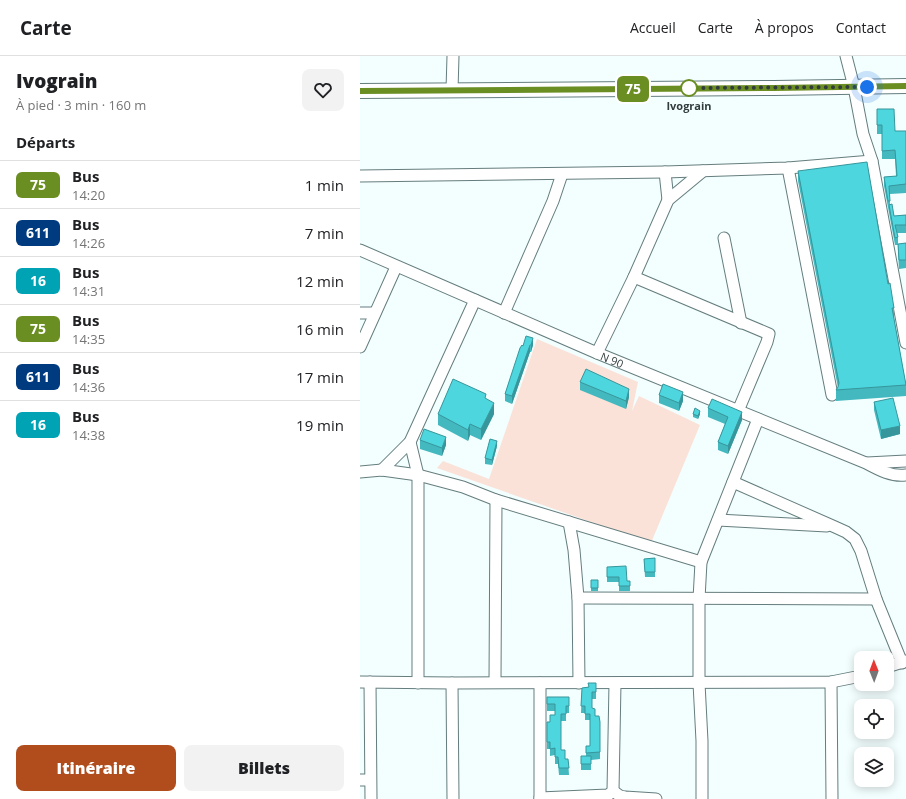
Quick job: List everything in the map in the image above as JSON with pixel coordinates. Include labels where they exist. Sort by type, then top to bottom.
[{"type":"main road","points":[[360,90],[906,86]]},
{"type":"street","points":[[452,56],[452,90]]},
{"type":"street","points":[[846,56],[854,87],[863,134],[872,161],[906,344]]},
{"type":"street","points":[[360,176],[703,171],[788,168],[872,161]]},
{"type":"street","points":[[788,168],[832,395]]},
{"type":"street","points":[[597,353],[668,200],[703,171]]},
{"type":"street","points":[[665,172],[668,200]]},
{"type":"street","points":[[504,313],[553,201],[562,174]]},
{"type":"street","points":[[724,238],[741,322]]},
{"type":"street","name":"N 90","points":[[360,250],[396,267],[597,353],[888,473],[896,476],[905,476]]},
{"type":"street","points":[[360,347],[396,267]]},
{"type":"street","points":[[634,276],[769,334],[738,411]]},
{"type":"street","points":[[382,470],[410,442],[475,300]]},
{"type":"street","points":[[360,313],[375,313]]},
{"type":"street","points":[[702,799],[702,741],[699,683],[699,599],[701,562],[758,419]]},
{"type":"street","points":[[410,442],[418,475],[418,683]]},
{"type":"street","points":[[904,461],[905,476]]},
{"type":"street","name":"N 90","points":[[866,463],[904,461]]},
{"type":"street","points":[[360,472],[382,470],[418,475],[463,487],[496,500],[701,562]]},
{"type":"street","points":[[733,482],[846,532],[855,539],[861,551],[876,599],[904,662],[894,665]]},
{"type":"street","points":[[495,682],[496,500]]},
{"type":"street","points":[[718,520],[835,527]]},
{"type":"street","points":[[569,522],[574,550],[578,598],[579,683]]},
{"type":"street","points":[[578,598],[876,599]]},
{"type":"street","points":[[370,799],[365,780],[365,682],[831,682],[854,677]]},
{"type":"street","points":[[831,682],[832,799]]},
{"type":"street","points":[[452,683],[453,799]]},
{"type":"street","points":[[540,683],[540,798],[608,795],[613,791]]},
{"type":"street","points":[[613,791],[614,683]]},
{"type":"street","points":[[613,791],[620,796],[625,797],[656,799]]},
{"type":"shaded area","points":[[537,339],[638,382],[632,411],[639,396],[700,425],[651,543],[437,468],[443,461],[489,479]]},
{"type":"building","points":[[877,109],[894,109],[895,131],[906,131],[906,184],[889,186],[890,201],[888,201],[884,177],[897,176],[895,150],[882,151],[882,125],[877,125]]},
{"type":"building","points":[[867,162],[888,284],[890,283],[894,308],[892,308],[906,385],[836,390],[839,383],[798,171]]},
{"type":"building","points":[[892,204],[894,216],[906,215],[906,225],[895,225],[898,237],[895,238],[889,205]]},
{"type":"building","points":[[906,243],[906,260],[899,260],[898,244]]},
{"type":"building","points":[[526,336],[533,338],[531,345],[512,396],[505,394],[520,348],[522,345],[523,346]]},
{"type":"building","points":[[586,369],[629,389],[626,401],[580,382]]},
{"type":"building","points":[[453,379],[486,394],[485,398],[494,403],[481,429],[470,424],[468,430],[438,414]]},
{"type":"building","points":[[663,384],[683,392],[679,403],[659,395]]},
{"type":"building","points":[[893,398],[900,426],[881,430],[874,402]]},
{"type":"building","points":[[712,399],[742,412],[728,446],[718,442],[728,417],[708,408]]},
{"type":"building","points":[[695,408],[700,411],[698,416],[693,414]]},
{"type":"building","points":[[424,429],[446,437],[442,448],[420,440]]},
{"type":"building","points":[[490,439],[497,441],[492,460],[485,458]]},
{"type":"building","points":[[655,558],[655,572],[645,572],[644,559]]},
{"type":"building","points":[[626,566],[627,581],[630,581],[630,586],[619,586],[619,577],[607,577],[607,567]]},
{"type":"building","points":[[591,580],[598,580],[598,588],[591,588]]},
{"type":"building","points":[[588,683],[596,683],[596,692],[592,692],[592,708],[595,709],[595,716],[599,716],[600,752],[586,753],[586,746],[590,746],[590,714],[585,714],[585,706],[581,706],[582,688],[589,687]]},
{"type":"building","points":[[547,697],[569,697],[569,706],[566,706],[566,714],[561,714],[561,750],[565,750],[565,759],[568,759],[569,768],[559,768],[558,757],[555,757],[555,748],[550,749],[550,742],[547,742],[547,722],[550,722],[550,715],[555,715],[555,704],[547,704]]},
{"type":"building","points":[[581,756],[591,756],[591,764],[581,764]]},
{"type":"bus line","name":"75","points":[[360,91],[906,86]]},
{"type":"place","name":"Ivograin","points":[[689,88]]},
{"type":"route","points":[[689,88],[867,87]]}]
